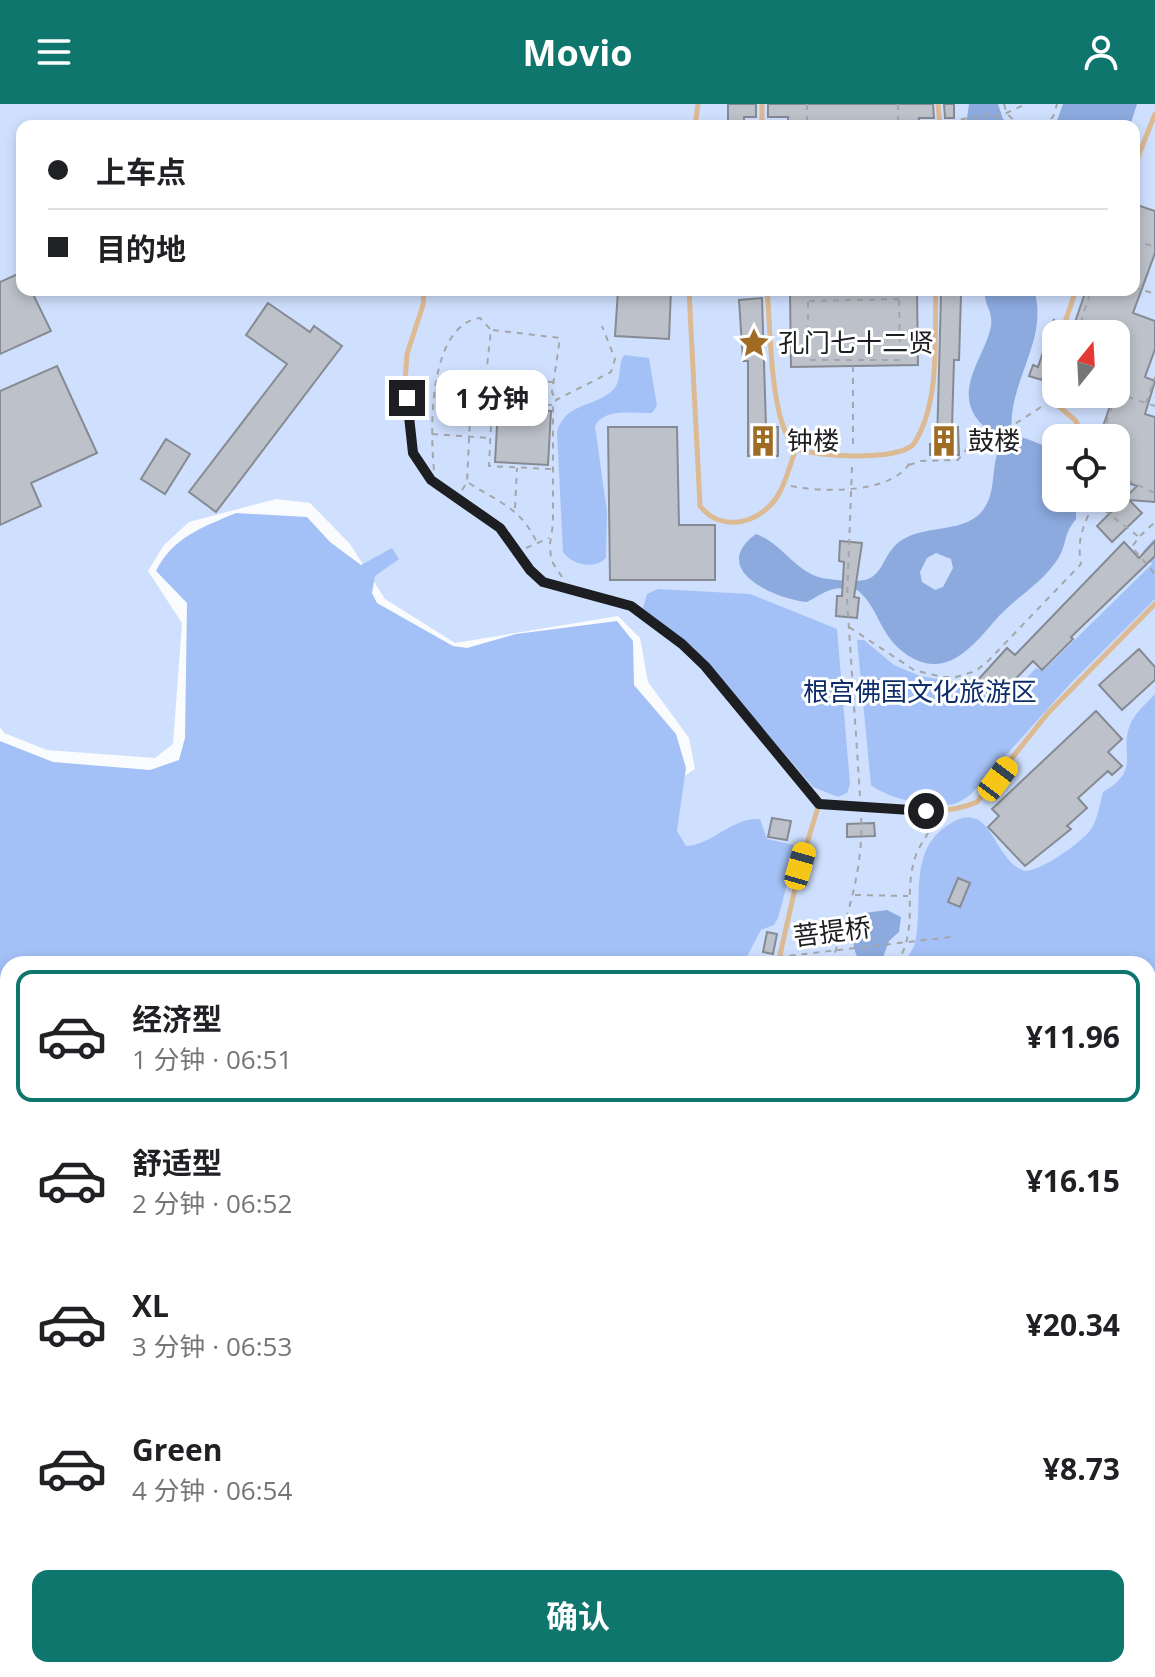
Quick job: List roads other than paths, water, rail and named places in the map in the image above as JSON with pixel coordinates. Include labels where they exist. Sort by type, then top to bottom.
[{"type":"lane","points":[[1140,152],[1155,114]]},
{"type":"lane","points":[[424,296],[407,354],[405,381],[413,453],[419,466],[436,483],[500,528],[543,582],[571,587],[631,606],[682,644],[705,666],[819,804],[938,811],[962,809],[977,802],[1048,713],[1155,604]]},
{"type":"lane","points":[[689,296],[700,506],[713,519],[745,521],[772,502],[796,449]]},
{"type":"lane","points":[[768,296],[777,401],[786,435],[796,449],[821,455],[892,454],[913,445],[924,422],[931,388],[936,296]]},
{"type":"lane","points":[[1066,320],[1074,296]]},
{"type":"lane","points":[[1059,408],[1077,424]]},
{"type":"lane","points":[[780,956],[800,866],[819,804]]},
{"type":"place","name":"孔门七十二贤","points":[[754,343]]},
{"type":"place","name":"钟楼","points":[[763,441]]},
{"type":"place","name":"鼓楼","points":[[944,441]]},
{"type":"park label","name":"根宫佛国文化旅游区","points":[[920,692]]}]
